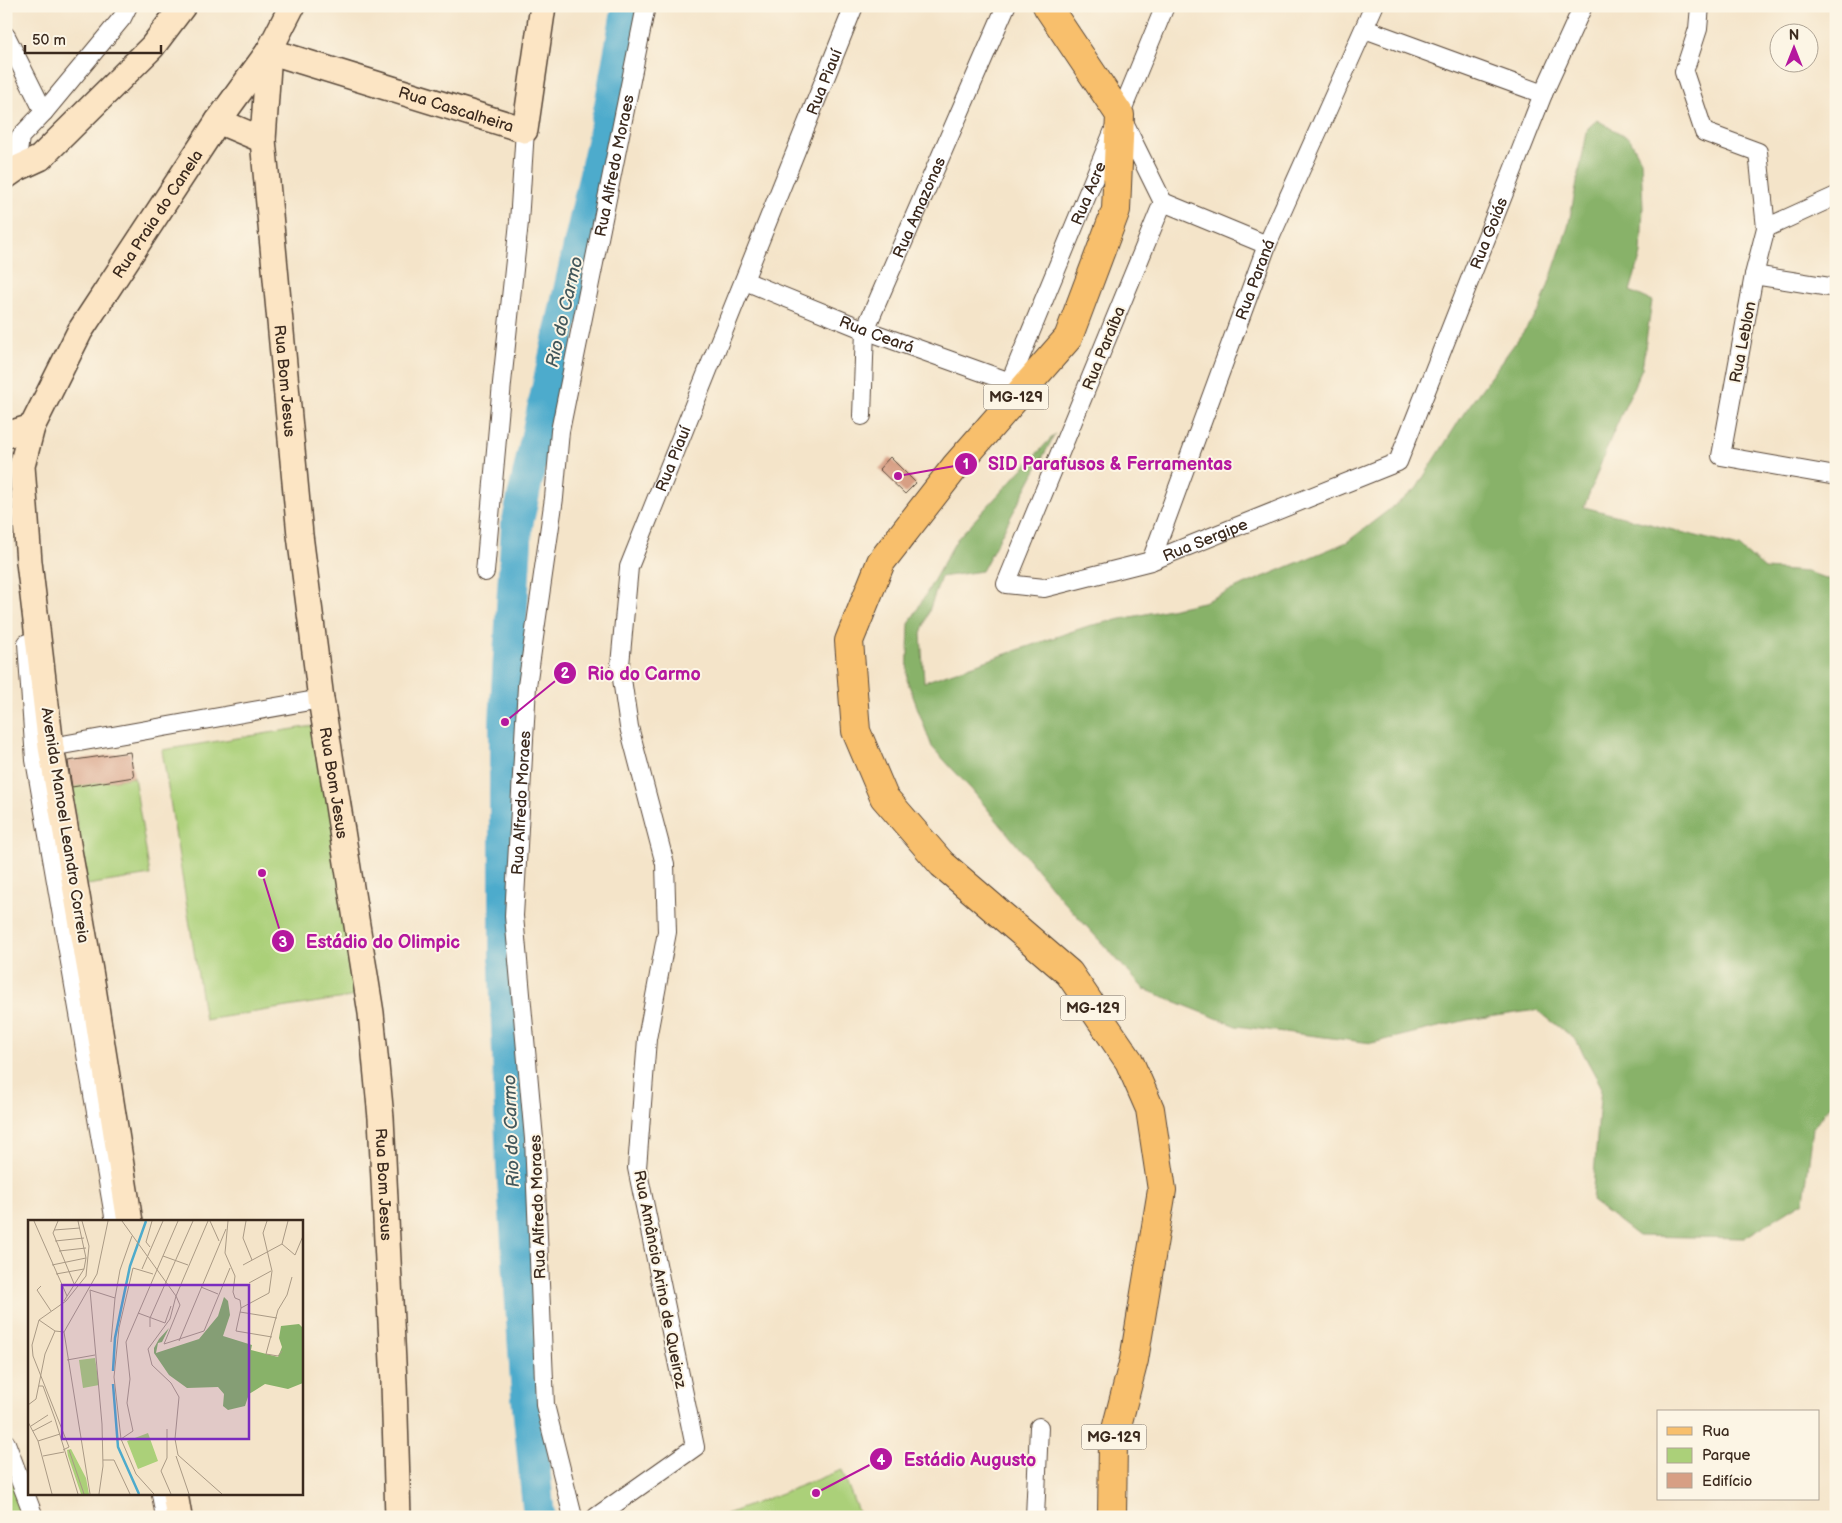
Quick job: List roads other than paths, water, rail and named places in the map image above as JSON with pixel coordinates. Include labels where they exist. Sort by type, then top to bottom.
[{"type":"main road","points":[[1047,6],[1120,115]]},
{"type":"main road","name":"MG-129","points":[[1112,1517],[1113,1441],[1134,1360],[1162,1190],[1150,1109],[1129,1061],[1070,973],[942,864],[884,797],[856,732],[849,641],[881,562],[956,467],[1068,338],[1116,210],[1120,115]]},
{"type":"street","points":[[11,173],[40,158],[152,47],[183,6]]},
{"type":"street","name":"Rua Praia do Canela","points":[[32,427],[80,331],[218,121],[270,51],[292,6]]},
{"type":"street","name":"Rua Cascalheira","points":[[270,51],[524,130],[543,6]]},
{"type":"street","name":"Rua Alfredo Moraes","points":[[573,1517],[545,1405],[534,1139],[514,916],[527,686],[554,498],[560,431],[646,6]]},
{"type":"street","name":"Rua Piauí","points":[[667,932],[665,864],[629,727],[620,665],[630,567],[854,6]]},
{"type":"street","name":"Rua Amazonas","points":[[862,416],[865,330],[1006,6]]},
{"type":"street","name":"Rua Acre","points":[[1010,382],[1165,6]]},
{"type":"street","name":"Rua Paraná","points":[[1152,561],[1267,245],[1374,6]]},
{"type":"street","name":"Rua Goiás","points":[[1398,462],[1543,94],[1583,6]]},
{"type":"street","points":[[1700,6],[1698,29],[1684,72],[1704,132],[1758,152],[1766,228],[1836,196]]},
{"type":"street","points":[[11,173],[20,137],[44,112],[122,10]]},
{"type":"street","points":[[1365,29],[1543,94]]},
{"type":"street","points":[[6,36],[44,112]]},
{"type":"street","name":"Rua Bom Jesus","points":[[270,51],[263,140],[300,535],[321,699],[371,1013],[381,1118],[394,1383],[398,1517]]},
{"type":"street","points":[[1120,115],[1162,202],[1267,245]]},
{"type":"street","points":[[218,121],[263,140]]},
{"type":"street","points":[[485,572],[519,222],[524,130]]},
{"type":"street","name":"Rua Paraíba","points":[[1006,584],[1162,202]]},
{"type":"street","name":"Rua Leblon","points":[[1766,228],[1754,274],[1721,456],[1836,476]]},
{"type":"street","points":[[1754,274],[1836,288]]},
{"type":"street","name":"Rua Ceará","points":[[745,280],[865,330],[1010,382]]},
{"type":"street","points":[[6,435],[32,427]]},
{"type":"street","name":"Avenida Manoel Leandro Correia","points":[[32,427],[14,465],[30,562],[51,747],[95,997],[130,1220]]},
{"type":"street","name":"Rua Sergipe","points":[[1006,584],[1044,588],[1152,561],[1398,462]]},
{"type":"street","points":[[14,465],[35,760],[115,1220]]},
{"type":"street","points":[[51,747],[321,699]]},
{"type":"street","name":"Rua Amâncio Arino de Queiroz","points":[[596,1517],[695,1447],[637,1168],[647,1039],[667,932]]},
{"type":"street","points":[[1035,1517],[1039,1427]]},
{"type":"street","points":[[6,1443],[34,1517]]},
{"type":"street","points":[[161,1496],[165,1517]]},
{"type":"street","points":[[175,1496],[179,1517]]},
{"type":"waterway","name":"Rio do Carmo","points":[[539,1517],[527,1396],[512,1166],[505,970],[505,722],[517,525],[609,111],[628,6]]},
{"type":"place","name":"SID Parafusos & Ferramentas","points":[[898,476]]},
{"type":"place","name":"Rio do Carmo","points":[[505,722]]},
{"type":"place","name":"Estádio do Olimpic","points":[[262,873]]},
{"type":"place","name":"Estádio Augusto","points":[[816,1493]]}]
